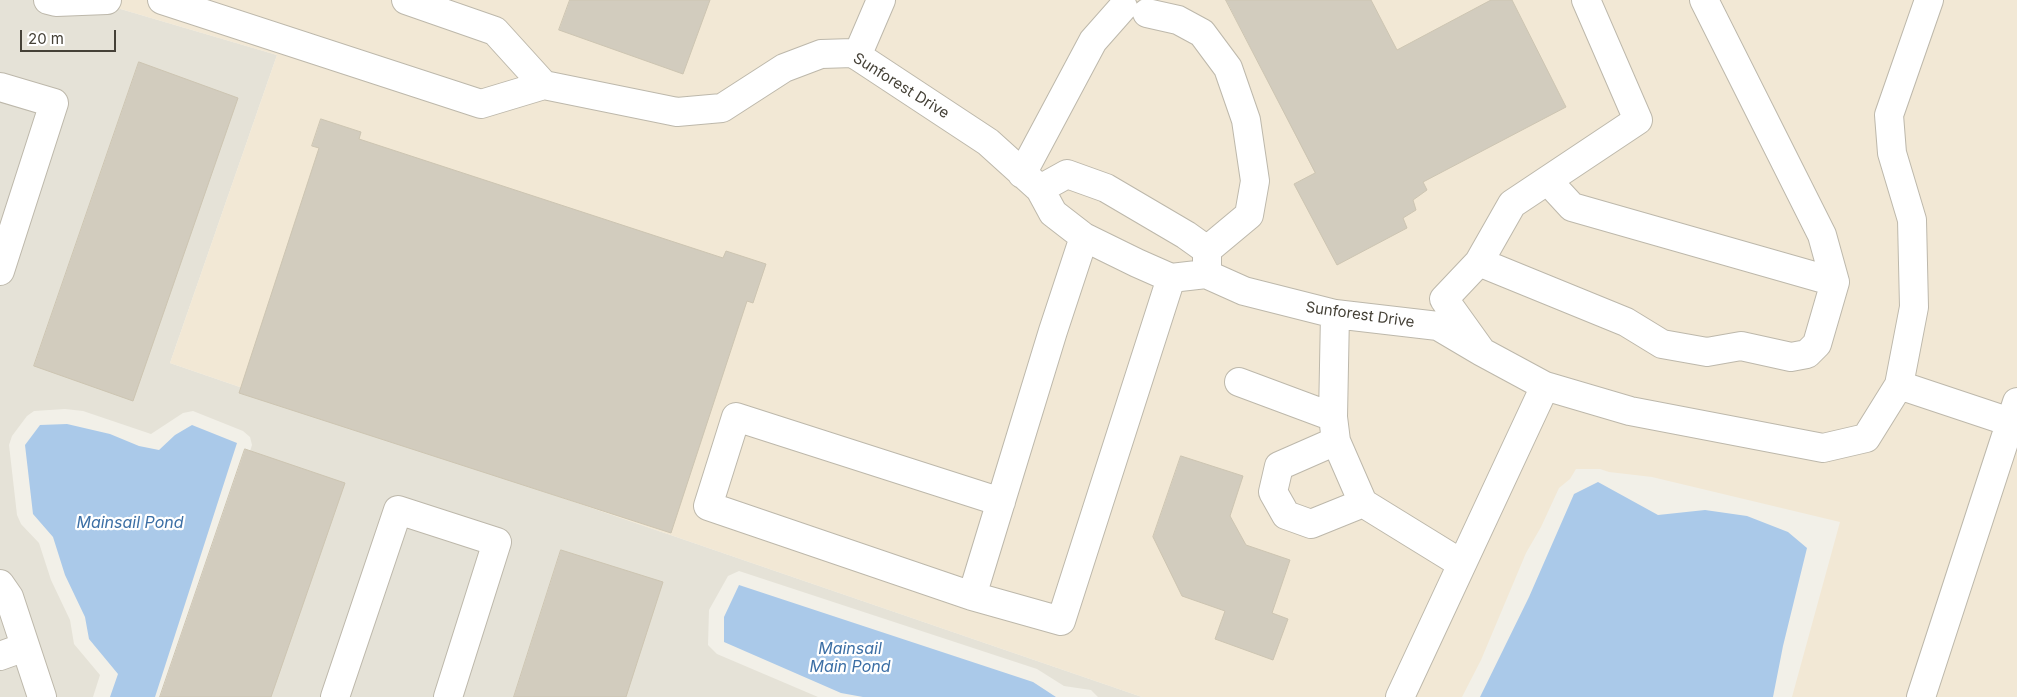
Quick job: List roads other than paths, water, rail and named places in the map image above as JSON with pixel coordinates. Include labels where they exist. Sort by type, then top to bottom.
[{"type":"lane","points":[[48,0],[56,2],[107,0]]},
{"type":"lane","points":[[162,0],[481,104],[544,85],[495,31],[406,0]]},
{"type":"lane","points":[[857,56],[880,0]]},
{"type":"lane","points":[[1482,352],[1444,299],[1479,262],[1512,204],[1638,120],[1586,0]]},
{"type":"lane","points":[[1479,262],[1626,322],[1662,344],[1707,352],[1741,346],[1791,357],[1807,354],[1818,344],[1835,282],[1822,235],[1704,0]]},
{"type":"lane","points":[[1921,697],[2014,412],[1899,385],[1914,307],[1912,220],[1892,153],[1889,115],[1929,0]]},
{"type":"lane","points":[[1001,502],[736,417],[708,506],[972,596],[1061,621],[1171,278],[1207,262],[1250,215],[1256,181],[1246,120],[1228,68],[1202,33],[1178,20],[1136,5],[1092,41],[1031,182]]},
{"type":"lane","name":"Sunforest Drive","points":[[544,85],[676,112],[722,108],[784,68],[821,54],[853,53],[988,142],[1031,182],[1053,213],[1084,237],[1171,278]]},
{"type":"lane","points":[[0,87],[54,103],[0,270]]},
{"type":"lane","name":"Sunforest Drive","points":[[1031,182],[1067,174],[1106,188],[1186,235],[1207,262],[1244,291],[1335,314],[1438,326],[1545,386],[1630,410],[1824,448],[1866,438],[1899,385]]},
{"type":"lane","points":[[1548,180],[1572,207],[1835,282]]},
{"type":"lane","points":[[972,596],[1053,331],[1084,237]]},
{"type":"lane","points":[[1335,314],[1334,429],[1363,503],[1462,564]]},
{"type":"lane","points":[[1239,382],[1334,429]]},
{"type":"lane","points":[[1400,697],[1545,386]]},
{"type":"lane","points":[[1334,429],[1279,466],[1273,492],[1286,515],[1311,524],[1363,503]]},
{"type":"lane","points":[[335,697],[398,510],[497,542],[448,697]]},
{"type":"lane","points":[[0,584],[8,597],[13,652],[42,697]]},
{"type":"water","name":"Mainsail Pond","points":[[67,424],[110,434],[139,446],[159,450],[175,435],[192,425],[237,443],[155,697],[110,697],[118,674],[89,639],[85,617],[65,575],[53,537],[33,514],[25,445],[40,425]]},
{"type":"water","points":[[1598,482],[1658,515],[1705,510],[1747,516],[1788,532],[1807,548],[1783,646],[1773,697],[1480,697],[1529,597],[1574,494]]},
{"type":"water","name":"Mainsail Main Pond","points":[[739,585],[1033,682],[1056,697],[863,697],[841,693],[724,642],[724,617]]}]
